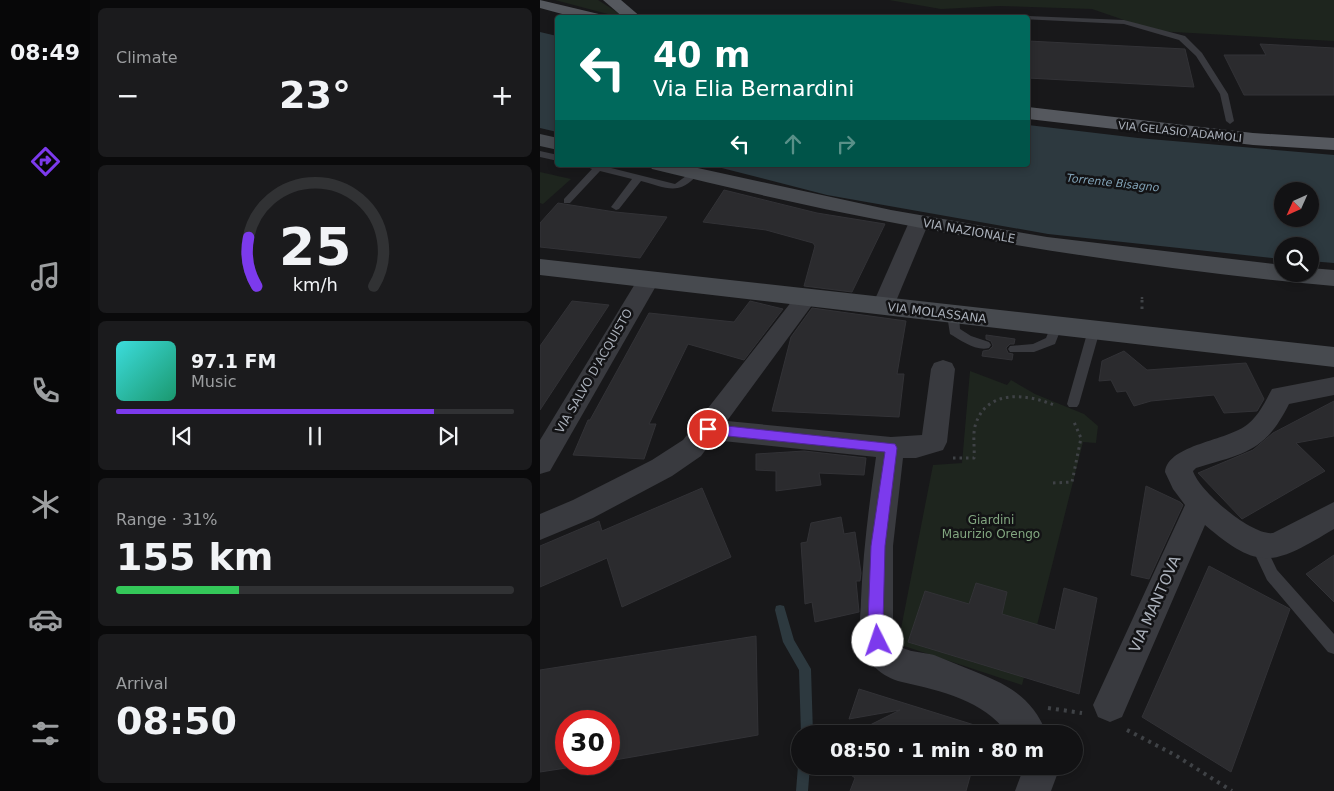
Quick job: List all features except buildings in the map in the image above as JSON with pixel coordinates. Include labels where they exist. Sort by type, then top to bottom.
[{"type":"main road","points":[[611,0],[631,15]]},
{"type":"main road","points":[[540,3],[585,15]]},
{"type":"main road","points":[[540,17],[555,21]]},
{"type":"main road","name":"VIA GELASIO ADAMOLI","points":[[1030,99],[1230,121],[1334,130]]},
{"type":"main road","name":"VIA GELASIO ADAMOLI","points":[[1030,113],[1234,138],[1334,144]]},
{"type":"main road","points":[[540,140],[555,143]]},
{"type":"main road","name":"VIA NAZIONALE","points":[[667,167],[833,207],[1059,247],[1274,272]]},
{"type":"main road","name":"VIA MOLASSANA","points":[[540,267],[1334,357]]},
{"type":"main road","points":[[1319,277],[1334,278]]},
{"type":"street","points":[[883,306],[919,222]]},
{"type":"street","name":"VIA SALVO D'ACQUISTO","points":[[540,463],[649,279]]},
{"type":"street","points":[[540,527],[583,510],[662,468],[692,448],[807,297]]},
{"type":"street","points":[[708,429],[891,448],[916,447],[934,442],[943,369]]},
{"type":"street","points":[[1334,386],[1281,396],[1265,423],[1254,434],[1238,443],[1187,460],[1180,466],[1179,472],[1181,481],[1200,503],[1243,539],[1258,546],[1276,545],[1334,514]]},
{"type":"street","points":[[891,448],[878,546],[876,622],[878,641],[885,656],[900,665],[934,672],[995,696],[1023,725]]},
{"type":"street","name":"VIA MANTOVA","points":[[1110,705],[1200,503]]},
{"type":"street","points":[[1033,791],[1039,775]]},
{"type":"lane","points":[[1030,18],[1124,22],[1182,38],[1199,55],[1224,94],[1230,121]]},
{"type":"lane","points":[[540,154],[555,157]]},
{"type":"lane","points":[[595,167],[669,186],[683,184],[693,174]]},
{"type":"lane","points":[[567,201],[598,168]]},
{"type":"lane","points":[[616,207],[638,178]]},
{"type":"lane","points":[[953,315],[954,331],[967,339],[985,345]]},
{"type":"lane","points":[[1014,349],[1034,348],[1051,341],[1056,326]]},
{"type":"lane","points":[[1073,404],[1094,330]]},
{"type":"lane","points":[[1258,546],[1272,575],[1334,646]]},
{"type":"path","points":[[934,442],[943,458],[974,458],[976,424],[985,408],[1009,396],[1022,394],[1041,399],[1060,409]]},
{"type":"path","points":[[1053,483],[1072,482],[1077,464],[1081,438],[1077,426],[1070,418]]},
{"type":"green space","points":[[555,0],[598,0],[621,15],[611,15]]},
{"type":"green space","points":[[889,0],[1334,0],[1334,41],[1156,31],[1092,9],[999,6],[941,9]]},
{"type":"green space","points":[[540,172],[571,179],[543,204],[540,203]]},
{"type":"green space","name":"Giardini Maurizio Orengo","points":[[970,371],[1007,385],[1011,380],[1035,394],[1084,414],[1098,426],[1096,443],[1083,442],[1022,685],[898,644],[933,465],[962,463]]},
{"type":"water","points":[[540,32],[555,36],[555,132],[540,128]]},
{"type":"water","name":"Torrente Bisagno","points":[[1030,125],[1138,138],[1334,155],[1334,263],[1319,262],[1319,237],[1274,237],[1274,258],[1048,234],[827,195],[718,167],[1030,167]]},
{"type":"waterway","points":[[780,610],[789,642],[805,669],[807,725]]},
{"type":"waterway","points":[[802,791],[803,775]]},
{"type":"route","points":[[708,429],[891,448],[878,546],[876,622],[878,641]]}]
